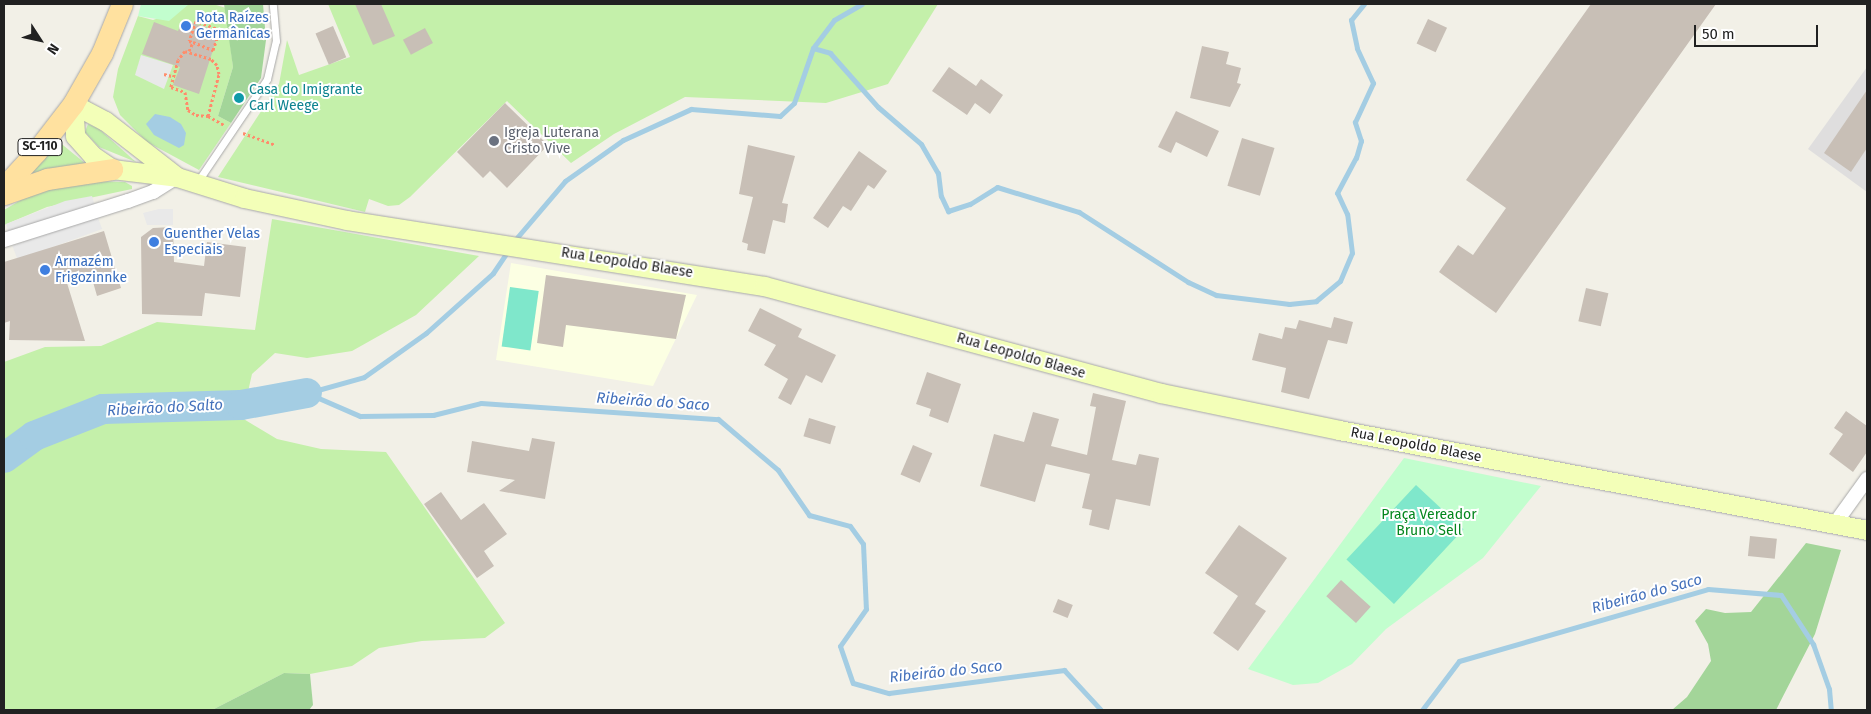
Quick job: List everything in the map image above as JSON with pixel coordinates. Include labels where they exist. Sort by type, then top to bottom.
[{"type":"main road","name":"SC-110","points":[[4,188],[36,152],[73,104],[102,53],[122,4]]},
{"type":"main road","points":[[4,194],[47,179],[112,169]]},
{"type":"street","name":"Rua Leopoldo Blaese","points":[[73,104],[75,136],[93,156],[112,169],[177,177],[196,184],[297,211],[764,286],[1161,393],[1348,432],[1867,530]]},
{"type":"street","name":"Rua Leopoldo Blaese","points":[[73,104],[105,121],[177,177]]},
{"type":"street","points":[[7,239],[144,195],[177,177]]},
{"type":"street","points":[[1834,525],[1867,480]]},
{"type":"lane","points":[[196,184],[267,79],[276,41],[273,4]]},
{"type":"path","points":[[196,21],[220,30],[213,50],[193,42],[189,41],[196,21]]},
{"type":"path","points":[[189,51],[193,42]]},
{"type":"path","points":[[208,116],[219,74],[217,64],[189,51],[181,54],[172,76],[171,88],[185,91],[188,110],[196,115],[208,116],[227,127]]},
{"type":"path","points":[[164,74],[172,76]]},
{"type":"path","points":[[247,134],[274,144]]},
{"type":"shaded area","points":[[141,55],[173,65],[164,89],[135,75]]},
{"type":"shaded area","points":[[1867,67],[1867,192],[1808,149]]},
{"type":"shaded area","points":[[92,196],[95,206],[9,233],[6,224],[65,201]]},
{"type":"shaded area","points":[[159,209],[173,209],[173,225],[147,225],[143,213]]},
{"type":"shaded area","points":[[97,215],[102,229],[18,260],[12,246]]},
{"type":"shaded area","points":[[511,263],[697,295],[653,386],[496,360]]},
{"type":"green space","points":[[141,4],[189,4],[169,21],[138,16]]},
{"type":"green space","points":[[189,4],[213,4],[226,8],[233,67],[218,116],[231,123],[199,170],[147,142],[120,115],[113,97],[118,69],[138,16],[153,20],[179,11]]},
{"type":"green space","points":[[224,4],[263,4],[266,40],[261,78],[231,123],[218,116],[233,67]]},
{"type":"green space","points":[[328,4],[938,4],[888,84],[826,103],[685,97],[614,134],[571,163],[507,101],[410,197],[399,205],[388,206],[369,199],[365,212],[218,177],[279,84],[287,40],[299,75],[350,57]]},
{"type":"green space","points":[[88,124],[99,129],[136,162],[99,147],[85,132]]},
{"type":"green space","points":[[58,141],[86,164],[30,175]]},
{"type":"green space","points":[[91,181],[125,182],[132,186],[132,189],[47,207],[4,225],[4,210],[26,197],[54,187]]},
{"type":"green space","points":[[272,219],[479,256],[416,315],[352,351],[307,358],[275,353],[252,374],[242,418],[277,439],[321,449],[386,452],[505,623],[485,638],[422,641],[379,648],[352,666],[310,674],[284,673],[212,710],[4,710],[4,362],[45,347],[101,346],[157,322],[255,330]]},
{"type":"green space","points":[[510,287],[539,291],[530,350],[502,346]]},
{"type":"green space","name":"Praça Vereador Bruno Sell","points":[[1404,458],[1541,486],[1483,558],[1386,629],[1352,664],[1318,683],[1293,685],[1248,669]]},
{"type":"green space","points":[[1416,485],[1464,529],[1394,604],[1346,560]]},
{"type":"green space","points":[[1806,543],[1841,550],[1815,634],[1776,710],[1672,710],[1687,697],[1711,661],[1708,644],[1695,621],[1706,609],[1725,613],[1751,612]]},
{"type":"green space","points":[[284,673],[310,674],[313,705],[309,710],[212,710]]},
{"type":"water","points":[[155,114],[170,117],[181,124],[186,133],[184,145],[179,148],[154,135],[146,124]]},
{"type":"building","points":[[355,4],[381,4],[395,36],[373,45]]},
{"type":"building","points":[[1591,4],[1716,4],[1496,313],[1439,272],[1458,245],[1473,255],[1506,208],[1466,180]]},
{"type":"building","points":[[1428,19],[1447,28],[1436,52],[1417,43]]},
{"type":"building","points":[[182,20],[219,31],[199,94],[173,85],[180,67],[142,54],[154,22],[178,31]]},
{"type":"building","points":[[333,26],[346,57],[329,65],[316,33]]},
{"type":"building","points":[[425,28],[433,43],[411,55],[403,40]]},
{"type":"building","points":[[1202,46],[1229,52],[1226,64],[1241,68],[1237,83],[1241,84],[1230,107],[1190,98]]},
{"type":"building","points":[[949,67],[976,86],[981,79],[1003,95],[990,114],[975,103],[967,115],[932,91]]},
{"type":"building","points":[[1867,90],[1867,148],[1851,172],[1824,153]]},
{"type":"building","name":"Igreja Luterana Cristo Vive","points":[[505,103],[548,145],[507,188],[490,171],[483,178],[457,152]]},
{"type":"building","points":[[1176,111],[1219,131],[1207,157],[1176,142],[1171,153],[1158,147]]},
{"type":"building","points":[[1242,138],[1275,148],[1260,196],[1227,186]]},
{"type":"building","points":[[748,145],[795,156],[782,203],[788,204],[785,223],[773,220],[765,254],[747,250],[748,244],[742,242],[753,197],[739,194]]},
{"type":"building","points":[[859,151],[887,171],[874,189],[868,185],[851,211],[843,206],[828,228],[813,218]]},
{"type":"building","points":[[173,227],[174,262],[204,266],[207,242],[246,247],[240,297],[205,293],[202,316],[142,314],[141,237],[153,228]]},
{"type":"building","points":[[104,231],[121,288],[97,296],[91,275],[67,283],[85,341],[9,340],[10,321],[4,323],[4,262]]},
{"type":"building","points":[[546,275],[686,295],[676,339],[566,325],[563,347],[537,343]]},
{"type":"building","points":[[1586,288],[1608,293],[1601,326],[1578,321]]},
{"type":"building","points":[[760,308],[802,329],[798,337],[836,355],[822,383],[806,375],[791,405],[778,398],[788,379],[764,365],[776,345],[748,331]]},
{"type":"building","points":[[1334,317],[1353,322],[1347,344],[1328,340],[1309,399],[1281,392],[1286,368],[1252,360],[1259,333],[1282,339],[1285,327],[1296,329],[1299,320],[1331,328]]},
{"type":"building","points":[[927,372],[961,384],[948,423],[929,416],[931,409],[916,404]]},
{"type":"building","points":[[1093,393],[1126,401],[1112,460],[1136,465],[1139,454],[1159,458],[1150,506],[1116,499],[1109,530],[1089,525],[1092,510],[1082,508],[1090,474],[1046,464],[1035,502],[980,486],[994,434],[1024,442],[1033,412],[1059,419],[1051,446],[1087,455],[1096,407],[1090,406]]},
{"type":"building","points":[[1846,411],[1867,426],[1867,452],[1853,472],[1829,454],[1843,434],[1834,428]]},
{"type":"building","points":[[809,418],[836,426],[830,444],[803,436]]},
{"type":"building","points":[[532,438],[555,442],[545,499],[499,491],[515,480],[467,472],[472,441],[529,451]]},
{"type":"building","points":[[913,445],[932,453],[920,483],[900,474]]},
{"type":"building","points":[[441,492],[461,520],[484,503],[507,534],[484,551],[494,566],[477,578],[424,504]]},
{"type":"building","points":[[1239,525],[1287,558],[1255,604],[1266,611],[1238,651],[1213,633],[1238,596],[1205,573]]},
{"type":"building","points":[[1750,536],[1777,539],[1775,559],[1748,556]]},
{"type":"building","points":[[1341,580],[1371,607],[1356,623],[1326,596]]},
{"type":"building","points":[[1058,599],[1073,605],[1068,618],[1053,612]]},
{"type":"waterway","points":[[514,241],[565,181],[623,140],[691,109],[780,116],[794,103],[813,48],[834,20],[862,4]]},
{"type":"waterway","points":[[813,48],[830,53],[878,107],[921,144],[938,173],[941,196],[948,211],[970,204],[997,187],[1079,212],[1188,282],[1216,295],[1289,304],[1316,301],[1340,281],[1352,253],[1347,214],[1337,193],[1356,158],[1361,141],[1355,122],[1373,83],[1357,48],[1351,20],[1364,4]]},
{"type":"waterway","points":[[307,393],[364,377],[426,333],[493,273],[508,251]]},
{"type":"waterway","name":"Ribeirão do Saco","points":[[307,393],[360,416],[433,415],[481,403],[718,419],[778,470],[809,515],[850,526],[863,544],[866,609],[840,646],[853,683],[889,693],[1064,670],[1101,710]]},
{"type":"waterway","name":"Ribeirão do Salto","points":[[4,458],[34,436],[103,409],[241,405],[307,393]]},
{"type":"waterway","name":"Ribeirão do Saco","points":[[1422,710],[1459,661],[1708,589],[1781,595],[1813,644],[1829,689],[1831,710]]},
{"type":"place","name":"Rota Raízes Germânicas","points":[[186,26]]},
{"type":"place","name":"Casa do Imigrante Carl Weege","points":[[239,98]]},
{"type":"place","name":"Igreja Luterana Cristo Vive","points":[[494,141]]},
{"type":"place","name":"Guenther Velas Especiais","points":[[154,242]]},
{"type":"place","name":"Armazém Frigozinnke","points":[[45,270]]}]
